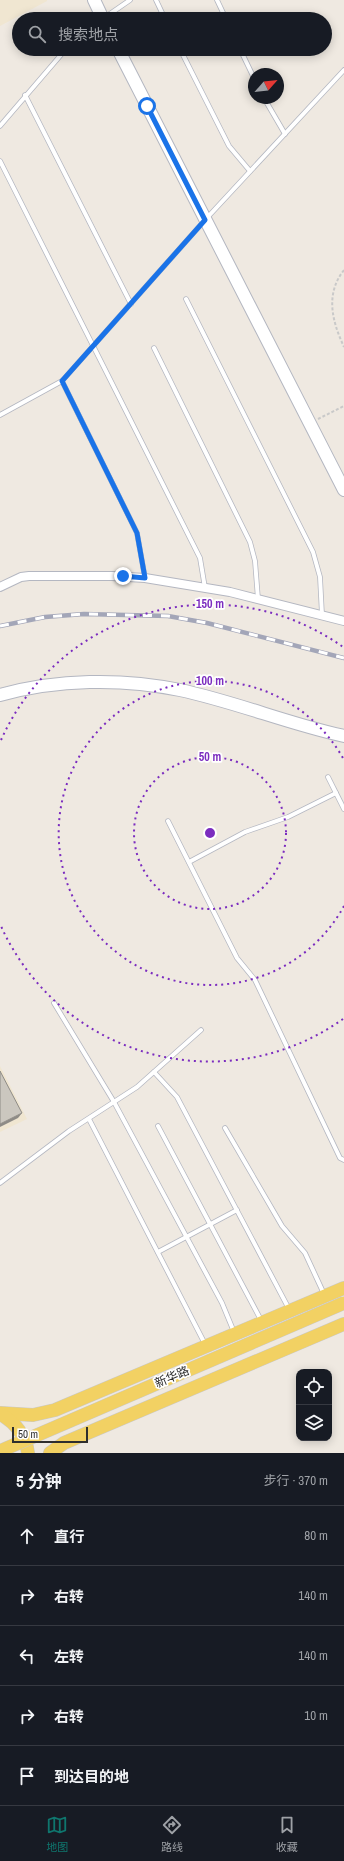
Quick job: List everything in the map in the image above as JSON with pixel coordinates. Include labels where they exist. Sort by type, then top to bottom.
[{"type":"main road","points":[[0,1413],[33,1415],[55,1410],[344,1288]]},
{"type":"main road","name":"新华路","points":[[0,1452],[344,1303]]},
{"type":"main road","name":"新华路","points":[[13,1453],[344,1310]]},
{"type":"main road","points":[[50,1453],[64,1443],[344,1324]]},
{"type":"main road","points":[[0,1413],[17,1427],[24,1438],[28,1453]]},
{"type":"street","points":[[94,0],[100,12]]},
{"type":"street","points":[[122,56],[344,490]]},
{"type":"street","points":[[0,587],[20,577],[29,576],[112,576],[145,578],[258,599],[344,621]]},
{"type":"street","points":[[0,695],[65,684],[114,682],[145,685],[181,690],[344,736]]},
{"type":"lane","points":[[114,12],[130,0]]},
{"type":"lane","points":[[156,0],[162,12]]},
{"type":"lane","points":[[217,0],[223,12]]},
{"type":"lane","points":[[0,126],[60,56]]},
{"type":"lane","points":[[184,56],[229,146],[250,172]]},
{"type":"lane","points":[[243,56],[249,68]]},
{"type":"lane","points":[[0,415],[62,381],[205,220],[344,70]]},
{"type":"lane","points":[[25,95],[131,304]]},
{"type":"lane","points":[[268,104],[285,134]]},
{"type":"lane","points":[[0,161],[200,558],[205,588]]},
{"type":"lane","points":[[186,298],[313,552],[320,577],[322,615]]},
{"type":"lane","points":[[154,348],[250,542],[256,566],[258,599]]},
{"type":"lane","points":[[62,381],[137,533],[145,578]]},
{"type":"lane","points":[[328,777],[344,809]]},
{"type":"lane","points":[[189,862],[245,832],[288,817],[336,793]]},
{"type":"lane","points":[[168,821],[237,958],[255,980],[340,1158],[344,1160]]},
{"type":"lane","points":[[54,1003],[114,1102],[222,1303],[235,1334]]},
{"type":"lane","points":[[0,1183],[89,1119],[137,1087],[201,1030]]},
{"type":"lane","points":[[154,1072],[177,1097],[290,1311]]},
{"type":"lane","points":[[89,1119],[207,1346]]},
{"type":"lane","points":[[158,1126],[262,1322]]},
{"type":"lane","points":[[225,1128],[282,1226],[305,1253],[325,1296]]},
{"type":"lane","points":[[158,1252],[237,1210]]},
{"type":"path","points":[[344,270],[335,286],[332,299],[332,312],[335,326],[344,347]]},
{"type":"path","points":[[311,423],[344,406]]},
{"type":"shaded area","points":[[0,0],[47,0],[26,12],[12,12],[12,20],[0,26]]},
{"type":"shaded area","points":[[0,1066],[27,1119],[0,1132]]},
{"type":"building","points":[[0,1071],[22,1113],[0,1124]]},
{"type":"railway","points":[[0,626],[45,617],[84,614],[168,616],[207,623],[344,658]]},
{"type":"route","points":[[123,576],[145,578],[142,551],[137,533],[62,381],[205,220],[147,106]]}]
